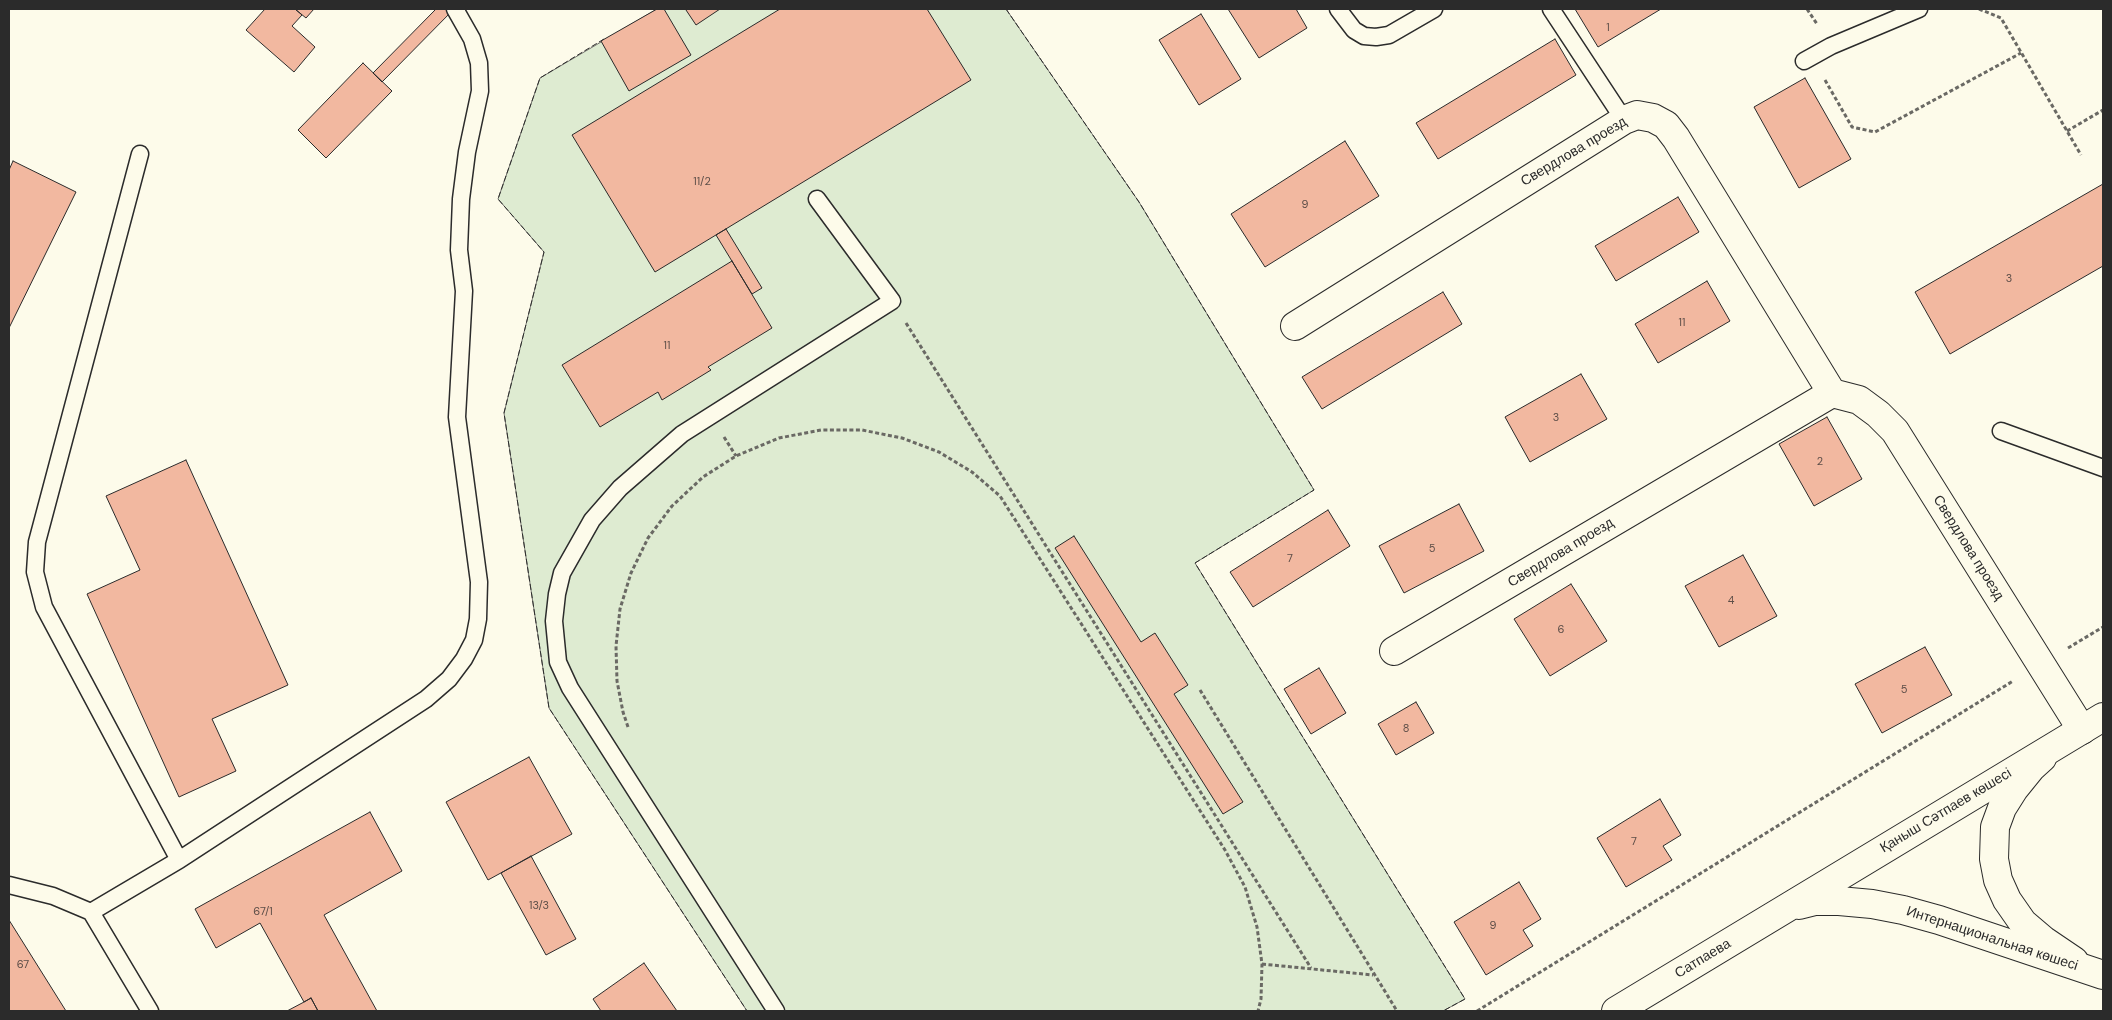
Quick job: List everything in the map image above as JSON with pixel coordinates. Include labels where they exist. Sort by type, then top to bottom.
[{"type":"street","name":"Свердлова проезд","points":[[1295,326],[1624,120],[1637,115],[1653,118],[1666,125],[1676,138],[1832,393],[1859,400],[1878,414],[1895,431],[2083,729]]},
{"type":"street","name":"Свердлова проезд","points":[[1394,651],[1832,393]]},
{"type":"street","name":"Қаныш Сәтпаев көшесі","points":[[1790,907],[2083,729]]},
{"type":"street","points":[[2083,729],[2031,768],[2014,789],[1995,827],[1994,859],[1998,880],[2007,900],[2023,923],[2064,955],[2101,974]]},
{"type":"street","name":"Интернациональная көшесі","points":[[1790,907],[1815,902],[1839,901],[1872,904],[1903,910],[1939,920],[2101,974]]},
{"type":"street","name":"Сатпаева","points":[[1616,1011],[1790,907]]},
{"type":"lane","points":[[91,912],[179,860],[426,699],[448,679],[464,659],[474,640],[478,619],[479,582],[457,417],[464,291],[459,250],[461,200],[467,152],[480,90],[479,63],[472,39],[455,9]]},
{"type":"lane","points":[[1338,9],[1354,30],[1364,36],[1376,37],[1389,35],[1434,9]]},
{"type":"lane","points":[[1551,9],[1624,120]]},
{"type":"lane","points":[[1808,59],[1830,46],[1919,9]]},
{"type":"lane","points":[[140,154],[37,542],[34,572],[44,607],[179,860]]},
{"type":"lane","points":[[776,1011],[570,688],[558,662],[554,621],[562,573],[592,520],[620,488],[682,434],[892,301],[817,198]]},
{"type":"lane","points":[[2000,431],[2103,468]]},
{"type":"lane","points":[[9,885],[53,896],[91,912],[150,1011]]},
{"type":"path","points":[[1979,9],[2001,18],[2081,155]]},
{"type":"path","points":[[1808,59],[1852,127],[1875,132],[2021,53]]},
{"type":"path","points":[[2067,131],[2103,110]]},
{"type":"path","points":[[892,301],[1311,968]]},
{"type":"path","points":[[629,728],[623,712],[618,681],[616,646],[620,609],[631,573],[648,538],[672,506],[703,477],[728,461],[779,438],[821,430],[862,430],[902,438],[938,452],[972,472],[1000,496],[1224,850],[1244,887],[1257,927],[1262,964],[1261,999],[1258,1011]]},
{"type":"path","points":[[1477,1011],[2103,627]]},
{"type":"path","points":[[1200,690],[1397,1011]]},
{"type":"path","points":[[1262,964],[1374,975]]},
{"type":"green space","points":[[657,9],[1006,9],[1139,202],[1314,490],[1195,563],[1465,999],[1443,1011],[747,1011],[549,708],[504,413],[544,252],[498,199],[540,78]]},
{"type":"building","points":[[265,9],[295,9],[302,15],[292,26],[315,47],[294,72],[246,30]]},
{"type":"building","points":[[295,9],[314,9],[306,18]]},
{"type":"building","points":[[436,9],[454,9],[382,82],[373,73]]},
{"type":"building","points":[[657,9],[664,9],[691,55],[629,91],[601,41]]},
{"type":"building","points":[[687,9],[720,9],[696,25]]},
{"type":"building","points":[[780,9],[927,9],[971,80],[655,272],[572,135]]},
{"type":"building","points":[[1228,9],[1296,9],[1307,28],[1259,58]]},
{"type":"building","points":[[1575,9],[1661,9],[1598,47]]},
{"type":"building","points":[[1201,14],[1241,79],[1199,105],[1159,40]]},
{"type":"building","points":[[1555,39],[1576,75],[1438,159],[1416,123]]},
{"type":"building","points":[[363,63],[392,91],[326,158],[298,130]]},
{"type":"building","points":[[1805,78],[1851,159],[1799,188],[1754,107]]},
{"type":"building","points":[[1345,141],[1379,196],[1265,267],[1231,214]]},
{"type":"building","points":[[13,161],[76,192],[9,328],[9,170]]},
{"type":"building","points":[[2103,184],[2103,266],[1950,354],[1915,292]]},
{"type":"building","points":[[1678,197],[1699,232],[1616,281],[1595,246]]},
{"type":"building","points":[[726,229],[762,288],[752,294],[716,235]]},
{"type":"building","points":[[732,261],[772,328],[708,367],[711,370],[662,400],[658,392],[600,427],[562,365]]},
{"type":"building","points":[[1707,281],[1730,321],[1658,363],[1635,324]]},
{"type":"building","points":[[1443,292],[1462,324],[1322,409],[1302,377]]},
{"type":"building","points":[[1581,374],[1607,419],[1530,462],[1505,417]]},
{"type":"building","points":[[1827,417],[1862,479],[1814,506],[1779,444]]},
{"type":"building","points":[[186,460],[288,685],[212,719],[236,771],[179,797],[87,594],[140,570],[106,496]]},
{"type":"building","points":[[1459,504],[1484,551],[1404,593],[1379,546]]},
{"type":"building","points":[[1328,510],[1350,546],[1253,607],[1230,572]]},
{"type":"building","points":[[1074,536],[1141,642],[1155,633],[1188,685],[1174,694],[1243,802],[1223,814],[1055,548]]},
{"type":"building","points":[[1743,555],[1777,616],[1719,647],[1685,586]]},
{"type":"building","points":[[1571,584],[1607,641],[1550,676],[1514,619]]},
{"type":"building","points":[[1925,647],[1952,695],[1882,733],[1855,684]]},
{"type":"building","points":[[1319,668],[1346,713],[1311,734],[1284,689]]},
{"type":"building","points":[[1416,702],[1434,733],[1396,755],[1378,724]]},
{"type":"building","points":[[529,757],[572,834],[488,880],[446,802]]},
{"type":"building","points":[[1660,799],[1681,835],[1663,846],[1672,860],[1626,887],[1597,838]]},
{"type":"building","points":[[370,812],[402,871],[324,915],[377,1011],[318,1011],[311,998],[304,1002],[260,923],[216,948],[195,909]]},
{"type":"building","points":[[531,856],[576,939],[546,955],[501,873]]},
{"type":"building","points":[[1519,882],[1541,919],[1523,930],[1533,946],[1486,975],[1454,922]]},
{"type":"building","points":[[9,920],[66,1011],[9,1011]]},
{"type":"building","points":[[644,963],[677,1011],[601,1011],[593,999]]},
{"type":"building","points":[[311,998],[318,1011],[287,1011],[304,1002]]},
{"type":"fence","points":[[1006,9],[1139,202],[1314,490],[1195,563],[1465,999],[1443,1011]]},
{"type":"fence","points":[[604,39],[540,78],[498,199],[544,252],[504,413],[549,708],[747,1011]]}]
